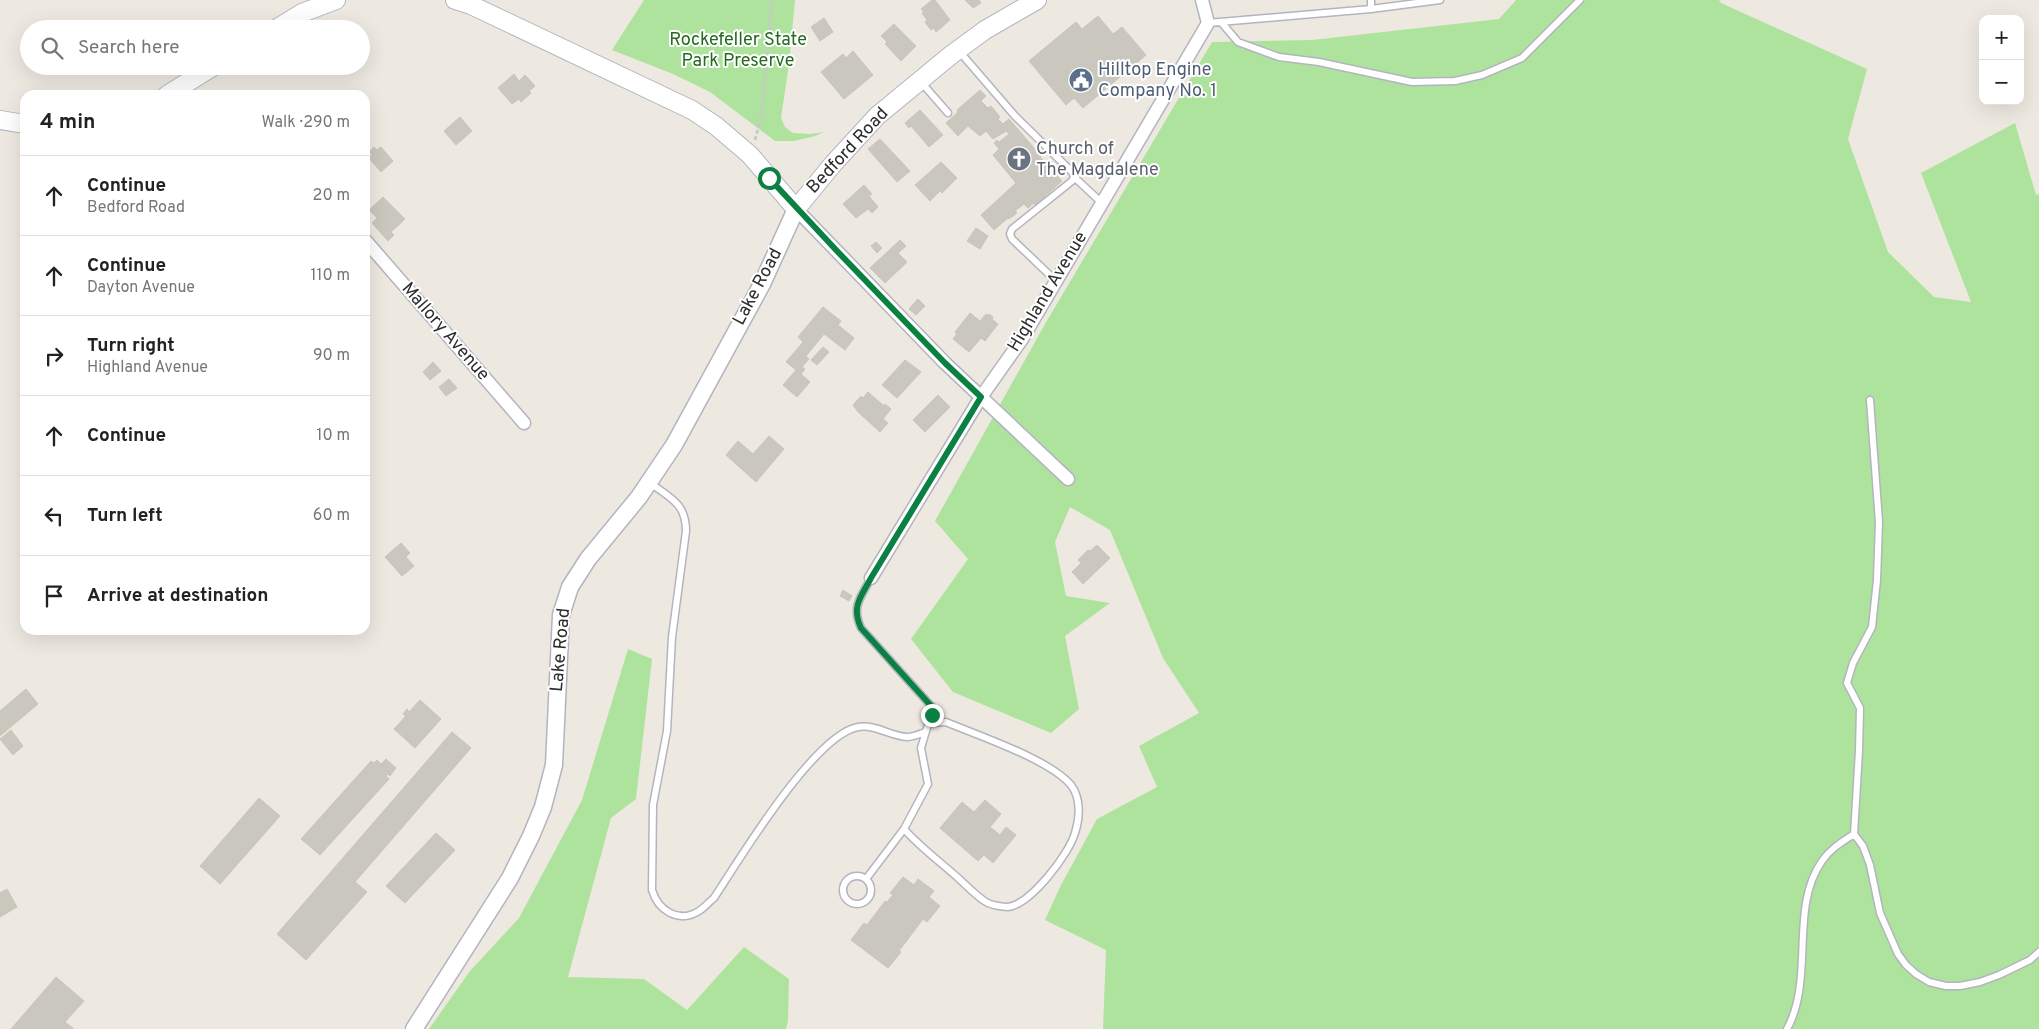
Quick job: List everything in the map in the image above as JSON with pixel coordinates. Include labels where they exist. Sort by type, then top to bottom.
[{"type":"main road","points":[[291,20],[302,13],[336,0]]},
{"type":"main road","name":"Bedford Road","points":[[455,0],[471,5],[692,110],[716,126],[750,154],[796,209],[833,164],[877,116],[985,30],[1037,0]]},
{"type":"main road","points":[[175,90],[199,75]]},
{"type":"main road","points":[[0,120],[20,123]]},
{"type":"street","points":[[1202,0],[1214,22]]},
{"type":"street","name":"Highland Avenue","points":[[871,578],[981,397],[1022,338],[1102,203],[1214,22]]},
{"type":"street","points":[[796,209],[945,363],[1068,479]]},
{"type":"street","name":"Lake Road","points":[[414,1029],[510,878],[544,807],[554,765],[561,615],[570,587],[588,559],[639,497],[674,445],[726,346],[762,284],[796,209]]},
{"type":"street","name":"Mallory Avenue","points":[[370,246],[524,424]]},
{"type":"lane","points":[[1371,0],[1371,9]]},
{"type":"lane","points":[[1214,22],[1371,9],[1440,0]]},
{"type":"lane","points":[[1214,22],[1238,42],[1279,57],[1319,62],[1412,82],[1455,81],[1482,74],[1522,58],[1580,0]]},
{"type":"lane","points":[[958,50],[1015,116],[1102,203]]},
{"type":"lane","points":[[920,81],[948,113]]},
{"type":"lane","points":[[1056,281],[1012,239],[1010,234],[1012,229],[1072,181],[1074,177]]},
{"type":"lane","points":[[1870,400],[1879,522],[1877,580],[1872,627],[1853,662],[1847,683],[1860,708],[1854,834],[1863,846],[1870,865],[1880,913],[1886,929],[1898,954],[1916,974],[1930,982],[1946,986],[1960,986],[1980,982],[1999,975],[2030,960],[2039,952]]},
{"type":"lane","points":[[649,482],[681,506],[686,518],[686,532],[672,637],[667,731],[653,805],[652,890],[655,901],[665,911],[677,916],[688,916],[698,912],[714,898],[784,793],[819,754],[843,733],[858,727],[871,727],[908,737],[925,732]]},
{"type":"lane","points":[[866,879],[904,829],[928,784],[922,748],[933,708],[861,628],[856,617],[857,606],[871,578]]},
{"type":"lane","points":[[904,829],[920,847],[986,902],[1008,907],[1026,898],[1041,884],[1068,849],[1075,833],[1078,806],[1076,796],[1072,786],[1060,774],[1044,764],[946,722],[929,722]]},
{"type":"lane","points":[[1787,1029],[1794,1017],[1800,992],[1805,914],[1810,888],[1821,862],[1832,848],[1854,834]]},
{"type":"lane","points":[[855,876],[866,879],[871,889],[865,901],[856,903],[845,897],[843,888],[847,880],[855,876]]},
{"type":"path","points":[[750,154],[762,114],[772,0]]},
{"type":"green space","name":"Rockefeller State Park Preserve","points":[[644,0],[795,0],[789,64],[781,118],[785,127],[793,133],[810,134],[824,132],[794,141],[775,141],[710,92],[673,74],[612,50]]},
{"type":"green space","points":[[1516,0],[1719,0],[1721,3],[1867,69],[1848,139],[1888,252],[1934,297],[1971,302],[1921,173],[2015,123],[2036,195],[2039,194],[2039,1029],[1103,1029],[1106,950],[1045,920],[1061,885],[1097,819],[1157,787],[1139,746],[1199,713],[1163,658],[1110,530],[1070,507],[1055,542],[1066,596],[1110,603],[1065,636],[1079,709],[1051,733],[953,692],[911,639],[968,559],[935,521],[1045,324],[1212,42],[1312,40],[1499,19]]},
{"type":"green space","points":[[628,649],[652,659],[636,799],[611,818],[568,977],[644,979],[687,1010],[744,947],[789,979],[788,1021],[786,1029],[429,1029],[470,971],[519,918],[582,800]]},
{"type":"building","points":[[932,0],[935,0],[950,20],[936,32],[934,28],[931,30],[925,22],[927,20],[921,9]]},
{"type":"building","points":[[965,0],[979,0],[981,3],[973,8]]},
{"type":"building","name":"Hilltop Engine Company No. 1","points":[[1098,16],[1113,34],[1122,27],[1146,55],[1083,108],[1074,98],[1066,105],[1029,61],[1076,22],[1082,29]]},
{"type":"building","points":[[824,18],[833,32],[820,41],[811,27]]},
{"type":"building","points":[[894,24],[916,46],[901,61],[885,44],[887,42],[881,36]]},
{"type":"building","points":[[853,51],[873,75],[844,99],[821,72],[843,54],[846,58]]},
{"type":"building","points":[[514,74],[519,81],[525,75],[535,86],[529,91],[531,93],[521,102],[519,99],[512,104],[498,88]]},
{"type":"building","name":"Church of The Magdalene","points":[[980,90],[986,96],[981,101],[988,108],[991,106],[1003,124],[1009,119],[1062,181],[1035,205],[1034,203],[1028,208],[1024,204],[1015,211],[1017,213],[994,230],[981,215],[1016,183],[993,155],[999,149],[994,143],[997,140],[999,142],[1009,134],[1006,131],[993,139],[986,131],[980,136],[968,126],[958,136],[946,123],[958,112],[957,110]]},
{"type":"building","points":[[920,110],[943,135],[929,147],[911,126],[909,128],[905,123]]},
{"type":"building","points":[[460,117],[472,131],[456,145],[444,131]]},
{"type":"building","points":[[880,139],[910,171],[897,182],[868,149]]},
{"type":"building","points":[[374,147],[377,150],[381,147],[393,161],[381,172],[370,159],[372,155],[370,151]]},
{"type":"building","points":[[941,162],[957,178],[942,193],[940,191],[930,201],[915,185]]},
{"type":"building","points":[[864,185],[872,194],[869,196],[878,207],[872,213],[868,209],[856,218],[843,204]]},
{"type":"building","points":[[383,197],[405,219],[391,232],[394,235],[388,241],[372,223],[377,218],[370,209]]},
{"type":"building","points":[[976,228],[988,236],[980,249],[967,241]]},
{"type":"building","points":[[900,240],[906,246],[898,253],[907,262],[885,283],[870,268]]},
{"type":"building","points":[[876,242],[882,248],[877,253],[871,246]]},
{"type":"building","points":[[918,299],[925,306],[916,315],[909,309]]},
{"type":"building","points":[[823,307],[841,321],[838,325],[854,338],[845,350],[824,334],[806,356],[809,359],[802,367],[805,369],[801,374],[810,382],[797,397],[783,385],[796,370],[786,362],[803,342],[798,337]]},
{"type":"building","points":[[970,313],[980,321],[986,314],[989,314],[998,324],[985,341],[981,338],[969,352],[953,339],[957,334],[955,332]]},
{"type":"building","points":[[823,347],[829,352],[817,365],[811,360]]},
{"type":"building","points":[[905,360],[921,372],[897,398],[882,385]]},
{"type":"building","points":[[433,362],[441,371],[430,380],[423,372]]},
{"type":"building","points":[[449,379],[457,388],[446,396],[439,387]]},
{"type":"building","points":[[868,392],[884,406],[885,404],[891,409],[883,419],[888,423],[880,432],[853,405],[861,396],[863,398]]},
{"type":"building","points":[[938,395],[950,407],[925,432],[913,420]]},
{"type":"building","points":[[769,436],[784,449],[756,482],[726,455],[738,441],[753,454]]},
{"type":"building","points":[[401,543],[410,553],[406,557],[414,566],[402,576],[385,557]]},
{"type":"building","points":[[1097,545],[1110,558],[1083,584],[1072,572],[1081,563],[1078,560],[1088,550],[1090,551]]},
{"type":"building","points":[[843,590],[852,596],[849,601],[840,596]]},
{"type":"building","points":[[26,689],[38,704],[0,736],[0,711]]},
{"type":"building","points":[[420,700],[441,719],[415,748],[394,729],[406,716],[403,714],[407,709],[409,712]]},
{"type":"building","points":[[11,730],[23,746],[13,755],[0,739]]},
{"type":"building","points":[[452,732],[471,748],[355,882],[367,892],[306,960],[277,934]]},
{"type":"building","points":[[386,759],[396,768],[390,776],[388,774],[386,776],[389,779],[320,855],[301,839],[371,761],[374,763],[377,760],[381,764]]},
{"type":"building","points":[[259,798],[280,816],[220,884],[200,866]]},
{"type":"building","points":[[985,800],[1001,814],[990,827],[1000,835],[1006,827],[1016,835],[993,863],[984,855],[978,861],[940,828],[962,802],[974,812]]},
{"type":"building","points":[[436,833],[455,850],[405,903],[386,886]]},
{"type":"building","points":[[903,877],[914,885],[918,879],[934,891],[929,897],[940,906],[927,922],[923,919],[888,968],[851,940],[864,923],[867,925],[885,901],[887,902],[893,895],[890,893]]},
{"type":"building","points":[[7,889],[17,907],[0,917],[0,893]]},
{"type":"building","points":[[56,977],[84,1001],[65,1022],[74,1029],[11,1029]]},
{"type":"place","name":"Hilltop Engine Company No. 1","points":[[1081,80]]},
{"type":"place","name":"Church of The Magdalene","points":[[1019,159]]},
{"type":"route","points":[[769,178],[796,209],[945,363],[981,397],[871,578],[857,606],[856,617],[861,628],[933,708],[932,715]]}]
